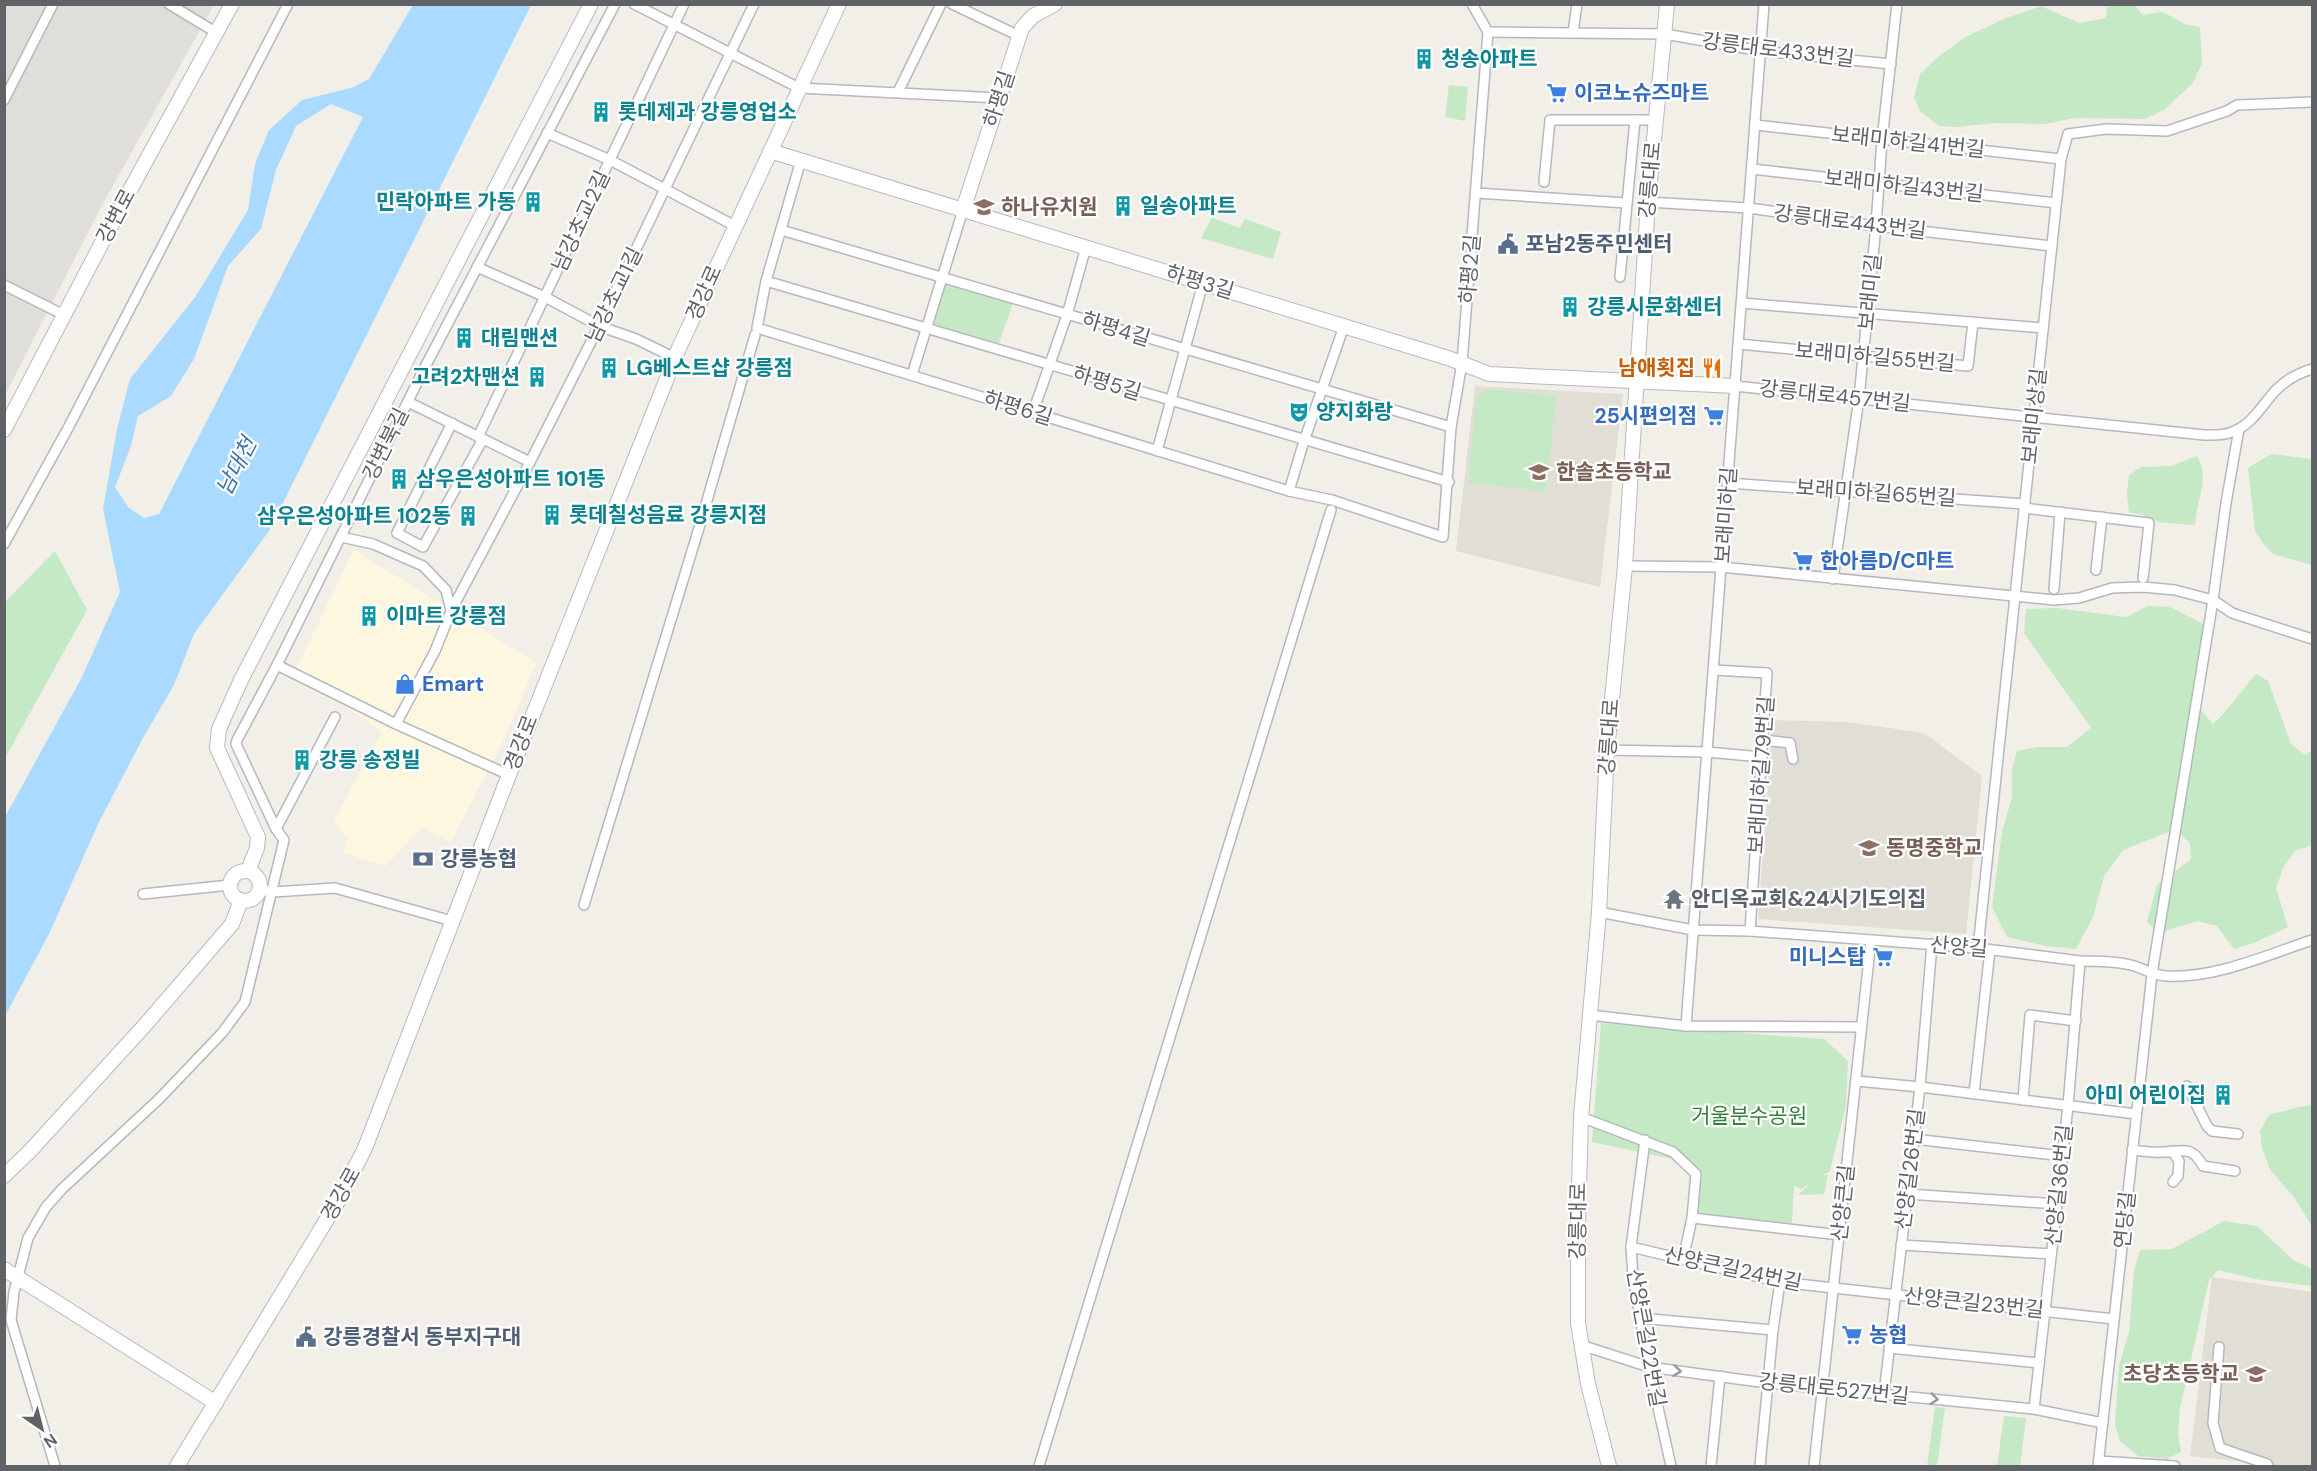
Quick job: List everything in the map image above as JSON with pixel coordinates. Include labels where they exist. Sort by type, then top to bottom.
[{"type":"street","points":[[4,100],[53,4]]},
{"type":"street","points":[[169,4],[217,33]]},
{"type":"street","name":"강변로","points":[[4,430],[118,212],[232,4]]},
{"type":"street","points":[[4,544],[67,430],[288,4]]},
{"type":"street","points":[[248,871],[257,848],[258,837],[217,748],[219,729],[241,680],[591,4]]},
{"type":"street","name":"강변북길","points":[[55,1467],[11,1320],[18,1277],[28,1238],[46,1207],[62,1189],[159,1099],[222,1033],[245,1002],[266,891],[284,840],[276,829],[236,744],[477,267],[615,4]]},
{"type":"street","points":[[634,4],[799,88],[999,98]]},
{"type":"street","name":"남강초교2길","points":[[452,423],[397,533],[423,547],[481,438],[684,4]]},
{"type":"street","name":"남강초교1길","points":[[396,724],[435,651],[451,611],[599,326],[754,4]]},
{"type":"street","name":"경강로","points":[[177,1467],[338,1201],[362,1154],[509,775],[675,358],[839,4]]},
{"type":"street","points":[[898,92],[941,4]]},
{"type":"street","points":[[952,4],[1019,36]]},
{"type":"street","name":"하평길","points":[[963,210],[1022,28],[1035,10],[1055,4]]},
{"type":"street","points":[[1472,4],[1488,32]]},
{"type":"street","points":[[1573,33],[1578,4]]},
{"type":"street","name":"강릉대로","points":[[1609,1467],[1581,1345],[1577,1272],[1581,1117],[1599,912],[1607,750],[1624,566],[1648,202],[1667,4]]},
{"type":"street","name":"보래미하길","points":[[1686,1026],[1764,4]]},
{"type":"street","name":"보래미길","points":[[1833,579],[1859,398],[1882,140],[1897,4]]},
{"type":"street","name":"강릉대로433번길","points":[[1488,32],[1665,34],[1761,51],[1891,64]]},
{"type":"street","name":"하평2길","points":[[1443,537],[1449,482],[1451,428],[1462,363],[1488,32]]},
{"type":"street","name":"보래미상길","points":[[1978,948],[2056,203],[2061,159],[2068,134],[2106,129],[2167,131],[2227,111],[2237,105],[2313,102]]},
{"type":"street","points":[[1544,182],[1550,120],[1656,120]]},
{"type":"street","points":[[1620,277],[1635,120]]},
{"type":"street","name":"보래미하길41번길","points":[[1756,125],[2061,159]]},
{"type":"street","points":[[547,133],[610,160],[735,226]]},
{"type":"street","name":"하평3길","points":[[770,151],[1344,326],[1490,374],[1636,382]]},
{"type":"street","name":"하평6길","points":[[801,160],[766,281],[757,328],[1289,491],[1332,500],[1443,537]]},
{"type":"street","name":"보래미하길43번길","points":[[1752,169],[2056,203]]},
{"type":"street","points":[[1476,193],[1626,203]]},
{"type":"street","name":"강릉대로443번길","points":[[1648,202],[1749,208],[1876,226],[2052,246]]},
{"type":"street","points":[[912,375],[963,210]]},
{"type":"street","name":"하평4길","points":[[781,230],[1451,428]]},
{"type":"street","points":[[1033,412],[1067,315],[1086,248]]},
{"type":"street","points":[[477,267],[545,297],[599,326],[636,339],[675,358]]},
{"type":"street","name":"하평5길","points":[[766,281],[1449,482]]},
{"type":"street","points":[[1157,450],[1203,283]]},
{"type":"street","points":[[4,285],[64,315]]},
{"type":"street","points":[[1742,303],[2043,328]]},
{"type":"street","name":"보래미하길55번길","points":[[1739,344],[1968,366],[1973,322]]},
{"type":"street","points":[[1289,491],[1344,326]]},
{"type":"street","points":[[584,905],[699,528],[755,335]]},
{"type":"street","points":[[2239,429],[2249,422],[2277,389],[2292,378],[2313,369]]},
{"type":"street","name":"강릉대로457번길","points":[[1636,382],[1736,386],[2204,435],[2230,433],[2239,429]]},
{"type":"street","points":[[408,402],[530,462]]},
{"type":"street","name":"연당길","points":[[2099,1464],[2151,974],[2239,429]]},
{"type":"street","name":"보래미하길65번길","points":[[1728,483],[2024,506],[2148,523],[2143,578]]},
{"type":"street","points":[[1039,1467],[1331,510]]},
{"type":"street","points":[[2054,590],[2060,512]]},
{"type":"street","points":[[2096,570],[2102,518]]},
{"type":"street","points":[[341,537],[373,544],[423,566],[446,590],[451,611]]},
{"type":"street","points":[[1624,566],[1722,567],[2054,600],[2079,598],[2112,588],[2143,587],[2175,590],[2213,600],[2232,613],[2313,639]]},
{"type":"street","points":[[277,665],[396,724],[509,775]]},
{"type":"street","name":"보래미하길79번길","points":[[1714,670],[1767,673],[1750,931]]},
{"type":"street","points":[[276,829],[335,717]]},
{"type":"street","points":[[1763,740],[1790,743],[1793,759]]},
{"type":"street","points":[[1607,750],[1707,752],[1762,757]]},
{"type":"street","points":[[266,891],[256,876],[248,871],[233,876],[230,885],[233,895],[240,900],[250,900],[266,891],[335,888],[452,921]]},
{"type":"street","points":[[143,894],[230,885]]},
{"type":"street","points":[[4,1176],[178,988],[232,924],[240,900]]},
{"type":"street","name":"산양길","points":[[1599,912],[1693,930],[1750,931],[1978,948],[2131,965],[2151,974],[2190,976],[2250,962],[2313,940]]},
{"type":"street","name":"산양큰길","points":[[1814,1467],[1871,940]]},
{"type":"street","name":"산양길26번길","points":[[1884,1394],[1920,1087],[1932,945]]},
{"type":"street","points":[[1974,1094],[1990,950]]},
{"type":"street","name":"산양길36번길","points":[[2034,1409],[2063,1156],[2080,961]]},
{"type":"street","points":[[1590,1015],[1686,1026],[1860,1027]]},
{"type":"street","points":[[2023,1100],[2030,1015],[2076,1022]]},
{"type":"street","points":[[1857,1081],[2136,1114]]},
{"type":"street","points":[[2187,1086],[2207,1126],[2212,1131],[2238,1134]]},
{"type":"street","points":[[1581,1117],[1673,1152],[1696,1174],[1692,1218],[1683,1260]]},
{"type":"street","points":[[1914,1139],[2063,1156]]},
{"type":"street","name":"산양큰길22번길","points":[[1645,1140],[1631,1247],[1633,1277],[1649,1367],[1671,1467]]},
{"type":"street","points":[[2132,1150],[2162,1152],[2184,1149],[2198,1155],[2203,1166],[2235,1171]]},
{"type":"street","points":[[2172,1151],[2179,1161],[2178,1176],[2173,1182]]},
{"type":"street","points":[[1907,1194],[2057,1204]]},
{"type":"street","points":[[1692,1218],[1840,1235]]},
{"type":"street","points":[[1901,1245],[2051,1254]]},
{"type":"street","name":"산양큰길24번길","points":[[1631,1247],[1780,1282],[1834,1289]]},
{"type":"street","points":[[4,1269],[216,1403]]},
{"type":"street","points":[[1760,1467],[1767,1383],[1780,1282]]},
{"type":"street","name":"산양큰길23번길","points":[[1834,1289],[2114,1319]]},
{"type":"street","points":[[1640,1318],[1773,1330]]},
{"type":"street","name":"강릉대로527번길","points":[[1581,1345],[1649,1367],[1767,1383],[2034,1409],[2103,1423]]},
{"type":"street","points":[[2219,1347],[2213,1423],[2220,1448],[2267,1464],[2268,1467]]},
{"type":"street","points":[[1889,1348],[2039,1363]]},
{"type":"street","points":[[1711,1467],[1720,1376]]},
{"type":"street","points":[[2099,1464],[2175,1467]]},
{"type":"shaded area","points":[[5,5],[214,5],[101,207],[5,395]]},
{"type":"shaded area","name":"한솔초등학교","points":[[1475,386],[1623,394],[1600,587],[1456,551]]},
{"type":"shaded area","points":[[354,550],[536,663],[505,737],[451,842],[421,827],[386,866],[343,853],[347,839],[334,821],[382,732],[295,671]]},
{"type":"shaded area","name":"동명중학교","points":[[1773,720],[1847,722],[1924,733],[1982,776],[1966,934],[1758,919]]},
{"type":"shaded area","name":"초당초등학교","points":[[2212,1277],[2312,1292],[2312,1466],[2282,1466],[2190,1456]]},
{"type":"green space","points":[[2107,5],[2135,5],[2142,15],[2163,12],[2187,25],[2200,27],[2202,63],[2193,83],[2164,110],[2145,119],[2076,118],[2044,124],[1994,123],[1958,127],[1939,126],[1920,111],[1914,97],[1920,74],[1965,37],[2004,19],[2041,6],[2079,23],[2106,18]]},
{"type":"green space","points":[[1449,85],[1468,87],[1465,121],[1445,117]]},
{"type":"green space","points":[[1212,218],[1240,228],[1245,219],[1281,232],[1273,259],[1201,238]]},
{"type":"green space","points":[[945,282],[1013,303],[998,346],[932,327]]},
{"type":"green space","points":[[1488,389],[1556,396],[1546,491],[1468,483],[1476,398]]},
{"type":"green space","points":[[2271,454],[2312,459],[2312,565],[2273,554],[2255,531],[2248,468]]},
{"type":"green space","points":[[2197,456],[2201,464],[2203,481],[2195,525],[2159,522],[2129,512],[2127,494],[2129,475],[2141,467],[2171,466]]},
{"type":"green space","points":[[55,551],[87,610],[5,758],[5,602]]},
{"type":"green space","points":[[2148,606],[2170,607],[2207,626],[2199,677],[2192,700],[2213,724],[2256,674],[2268,681],[2291,744],[2305,755],[2312,751],[2312,845],[2295,851],[2283,868],[2276,888],[2288,927],[2254,943],[2234,949],[2217,926],[2197,921],[2159,933],[2147,922],[2157,885],[2191,859],[2190,843],[2176,829],[2123,850],[2104,876],[2093,917],[2076,949],[2046,946],[2007,937],[1992,907],[2002,832],[2012,798],[2012,770],[2017,751],[2038,747],[2067,747],[2091,728],[2024,633],[2026,609],[2057,608],[2126,617]]},
{"type":"green space","name":"거울분수공원","points":[[1601,1023],[1824,1039],[1848,1061],[1846,1106],[1830,1171],[1823,1175],[1828,1175],[1824,1194],[1798,1195],[1810,1184],[1801,1189],[1794,1186],[1792,1223],[1693,1215],[1692,1177],[1673,1159],[1592,1142]]},
{"type":"green space","points":[[2312,1105],[2312,1226],[2293,1196],[2271,1171],[2262,1149],[2260,1131],[2269,1115]]},
{"type":"green space","points":[[2224,1221],[2257,1226],[2293,1260],[2312,1269],[2312,1286],[2255,1279],[2218,1270],[2209,1280],[2180,1408],[2178,1434],[2181,1452],[2167,1459],[2138,1456],[2120,1441],[2115,1424],[2119,1366],[2129,1332],[2134,1271],[2140,1250],[2172,1249]]},
{"type":"green space","points":[[1935,1407],[1945,1408],[1937,1466],[1927,1466]]},
{"type":"green space","points":[[2004,1416],[2026,1418],[2020,1466],[1997,1466]]},
{"type":"water","name":"남대천","points":[[413,5],[531,5],[269,531],[194,634],[174,685],[144,736],[99,822],[49,934],[5,1016],[5,817],[82,677],[120,592],[103,509],[117,429],[130,379],[196,296],[248,210],[255,164],[269,130],[302,100],[354,87],[369,79]],"holes":[[[331,104],[363,117],[159,514],[144,518],[129,508],[115,487],[131,446],[138,416],[171,396],[194,359],[228,266],[261,229],[276,170],[296,126]]]},
{"type":"place","name":"청송아파트","points":[[1424,59]]},
{"type":"place","name":"이코노슈즈마트","points":[[1557,93]]},
{"type":"place","name":"롯데제과 강릉영업소","points":[[601,112]]},
{"type":"place","name":"민락아파트 가동","points":[[533,202]]},
{"type":"place","name":"일송아파트","points":[[1123,206]]},
{"type":"place","name":"하나유치원","points":[[984,207]]},
{"type":"place","name":"포남2동주민센터","points":[[1508,244]]},
{"type":"place","name":"강릉시문화센터","points":[[1570,307]]},
{"type":"place","name":"대림맨션","points":[[464,338]]},
{"type":"place","name":"LG베스트샵 강릉점","points":[[609,368]]},
{"type":"place","name":"남애횟집","points":[[1712,368]]},
{"type":"place","name":"고려2차맨션","points":[[537,377]]},
{"type":"place","name":"양지화랑","points":[[1299,412]]},
{"type":"place","name":"25시편의점","points":[[1714,416]]},
{"type":"place","name":"한솔초등학교","points":[[1539,472]]},
{"type":"place","name":"삼우은성아파트 101동","points":[[399,479]]},
{"type":"place","name":"롯데칠성음료 강릉지점","points":[[552,515]]},
{"type":"place","name":"삼우은성아파트 102동","points":[[468,516]]},
{"type":"place","name":"한아름D/C마트","points":[[1803,561]]},
{"type":"place","name":"이마트 강릉점","points":[[369,616]]},
{"type":"place","name":"Emart","points":[[405,684]]},
{"type":"place","name":"강릉 송정빌","points":[[302,760]]},
{"type":"place","name":"동명중학교","points":[[1869,848]]},
{"type":"place","name":"강릉농협","points":[[423,859]]},
{"type":"place","name":"안디옥교회&24시기도의집","points":[[1674,899]]},
{"type":"place","name":"미니스탑","points":[[1883,957]]},
{"type":"place","name":"아미 어린이집","points":[[2223,1095]]},
{"type":"place","name":"농협","points":[[1852,1335]]},
{"type":"place","name":"강릉경찰서 동부지구대","points":[[306,1337]]},
{"type":"place","name":"초당초등학교","points":[[2256,1374]]}]
